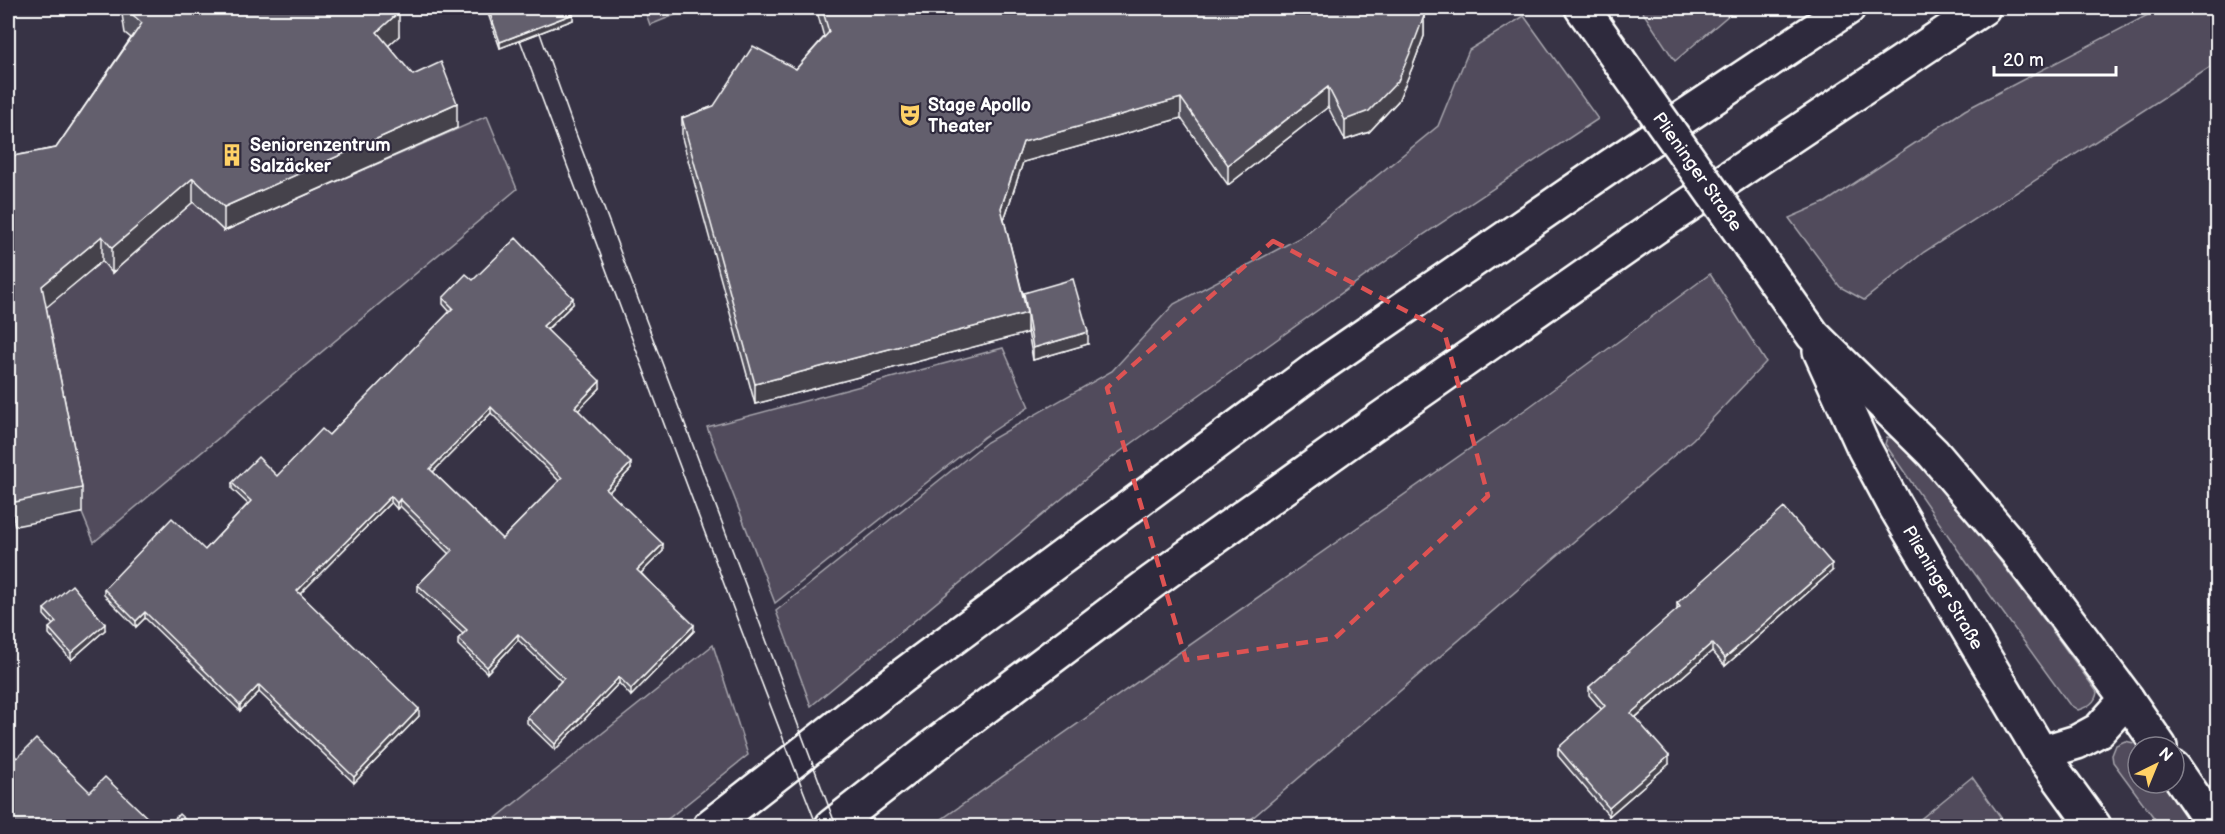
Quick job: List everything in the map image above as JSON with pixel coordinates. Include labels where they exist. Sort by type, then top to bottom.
[{"type":"main road","name":"Plieninger Straße","points":[[1582,8],[1813,335],[1933,453],[2017,552],[2152,735]]},
{"type":"main road","points":[[710,826],[902,676],[1317,368],[1612,165],[1848,8]]},
{"type":"main road","points":[[832,826],[957,728],[1152,582],[1362,432],[1654,228],[1983,8]]},
{"type":"main road","name":"Plieninger Straße","points":[[1813,335],[1864,448],[1890,497],[2041,753],[2094,826]]},
{"type":"main road","points":[[2041,753],[2077,742],[2099,730],[2127,699]]},
{"type":"main road","points":[[2186,785],[2214,826]]},
{"type":"highlighted area","points":[[1273,241],[1444,331],[1488,496],[1335,638],[1186,660],[1107,388]]},
{"type":"shaded area","points":[[644,8],[692,8],[650,25]]},
{"type":"shaded area","points":[[1640,8],[1737,8],[1675,61]]},
{"type":"shaded area","points":[[2161,8],[2217,8],[2217,63],[1924,252],[1864,300],[1840,287],[1789,218],[1826,202],[1965,110]]},
{"type":"shaded area","points":[[1524,16],[1598,119],[1417,239],[1110,459],[811,706],[776,611],[987,442],[1112,371],[1174,304],[1303,236],[1438,126],[1469,50]]},
{"type":"shaded area","points":[[487,116],[517,189],[94,542],[82,513],[41,302],[193,202],[224,231]]},
{"type":"shaded area","points":[[1710,274],[1766,362],[1693,439],[1243,826],[932,826],[1529,407]]},
{"type":"shaded area","points":[[1003,348],[1029,407],[984,437],[775,603],[707,427]]},
{"type":"shaded area","points":[[1887,437],[1892,438],[1921,467],[1999,560],[2097,692],[2090,704],[2078,710],[2069,704],[1967,563],[1885,444]]},
{"type":"shaded area","points":[[713,645],[748,755],[659,826],[486,826]]},
{"type":"shaded area","points":[[2126,741],[2126,780],[2113,762],[2112,755],[2116,745]]},
{"type":"shaded area","points":[[1972,777],[2007,826],[1912,826]]},
{"type":"shaded area","points":[[2137,795],[2174,795],[2197,826],[2160,826]]},
{"type":"building","name":"Seniorenzentrum Salzäcker","points":[[125,8],[395,8],[399,12],[377,32],[413,75],[441,62],[457,103],[224,207],[193,178],[112,248],[102,236],[42,286],[82,488],[15,502],[8,463],[8,157],[56,148],[142,23]]},
{"type":"building","points":[[488,8],[571,8],[573,14],[500,42]]},
{"type":"building","points":[[822,8],[1424,8],[1424,16],[1398,81],[1369,111],[1345,120],[1328,87],[1228,165],[1181,98],[1023,142],[1001,208],[1027,313],[755,384],[682,118],[714,106],[753,46],[796,69],[829,32]]},
{"type":"building","points":[[516,238],[573,298],[543,326],[600,381],[575,407],[631,463],[606,489],[663,544],[637,570],[694,625],[631,689],[619,677],[555,744],[527,717],[564,678],[518,634],[487,667],[458,639],[467,630],[418,585],[452,550],[400,499],[397,503],[391,496],[297,591],[419,709],[354,777],[259,685],[240,705],[145,612],[136,621],[104,589],[172,518],[205,550],[251,501],[232,483],[258,457],[277,476],[322,429],[329,435],[453,308],[443,298],[466,274],[473,280]],"holes":[[[491,407],[562,478],[502,539],[430,469]]]},
{"type":"building","points":[[1073,279],[1088,332],[1033,348],[1024,293]]},
{"type":"building","points":[[1784,508],[1832,564],[1725,658],[1712,643],[1631,713],[1669,756],[1609,808],[1558,748],[1605,706],[1589,687],[1680,607],[1677,603]]},
{"type":"building","points":[[72,585],[105,624],[71,653],[49,628],[56,622],[44,609]]},
{"type":"building","points":[[36,739],[90,792],[105,777],[156,826],[8,826],[8,749],[17,758]]},
{"type":"building","points":[[179,814],[192,826],[168,826]]},
{"type":"tram line","points":[[508,8],[817,826]]},
{"type":"tram line","points":[[531,8],[836,826]]},
{"type":"place","name":"Stage Apollo Theater","points":[[910,115]]},
{"type":"place","name":"Seniorenzentrum Salzäcker","points":[[232,155]]}]
